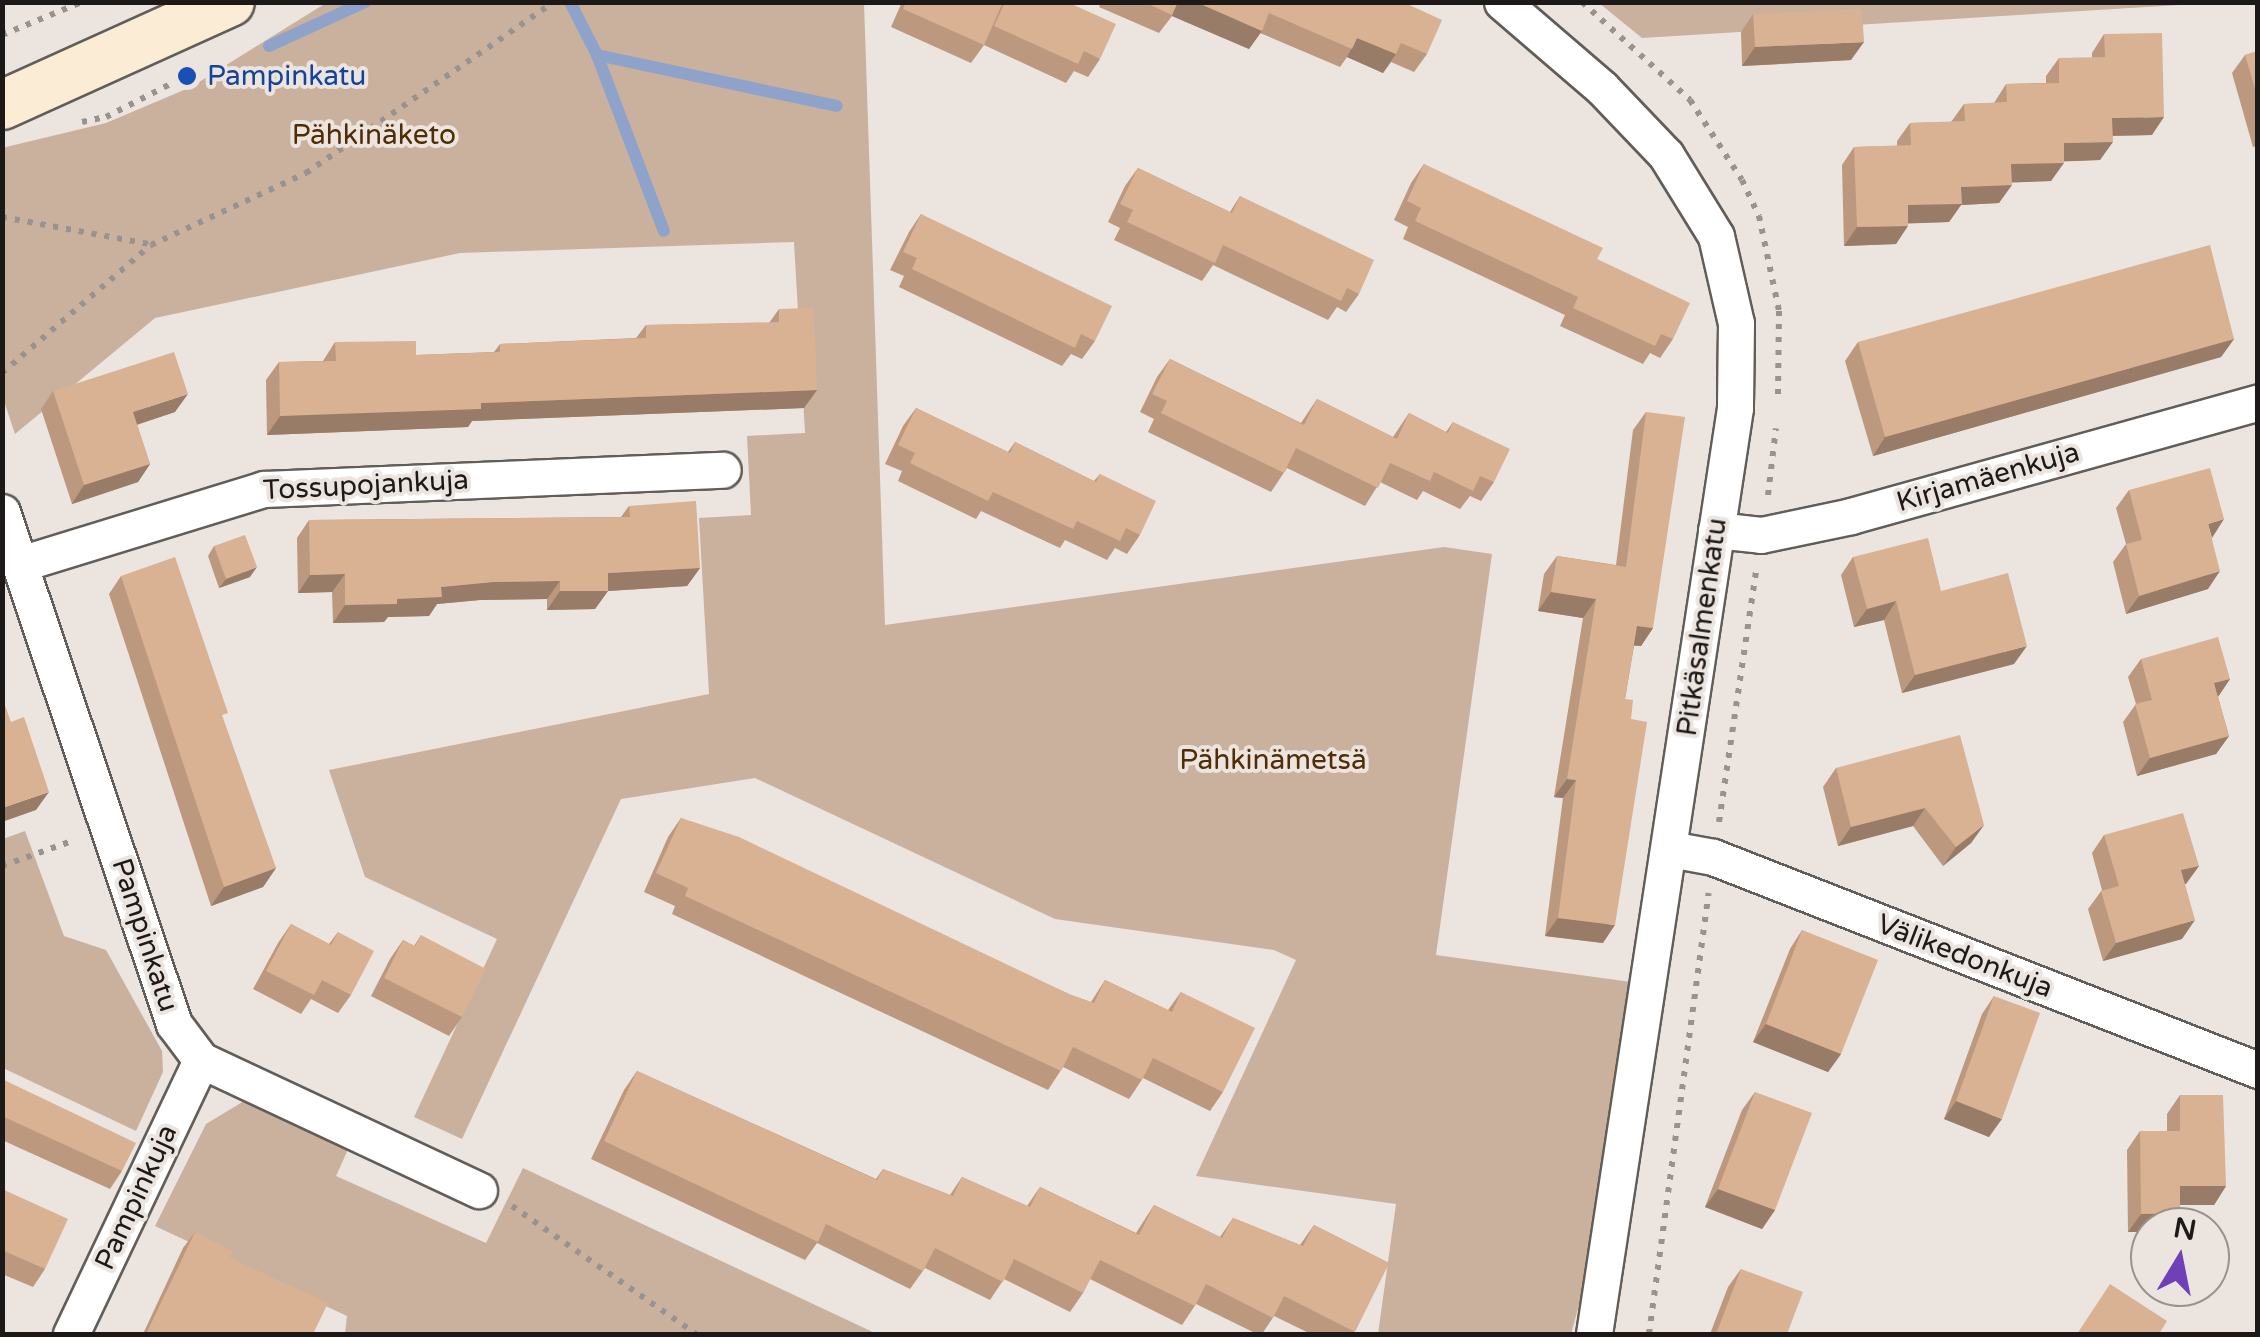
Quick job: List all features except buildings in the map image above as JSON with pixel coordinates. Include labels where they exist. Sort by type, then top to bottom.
[{"type":"street","points":[[2,105],[230,2]]},
{"type":"street","name":"Pitkäsalmenkatu","points":[[1502,2],[1646,130],[1716,236],[1730,280],[1738,366],[1670,849],[1594,1334]]},
{"type":"street","name":"Kirjamäenkuja","points":[[1716,530],[1761,535],[1851,516],[2258,402]]},
{"type":"street","name":"Tossupojankuja","points":[[20,564],[264,489],[723,470]]},
{"type":"street","name":"Pampinkatu","points":[[2,512],[174,1024],[201,1060],[479,1190]]},
{"type":"street","name":"Välikedonkuja","points":[[1670,849],[1713,858],[2258,1070]]},
{"type":"street","name":"Pampinkuja","points":[[71,1334],[201,1060]]},
{"type":"path","points":[[2,35],[82,2]]},
{"type":"path","points":[[2,374],[150,244],[306,174],[554,3]]},
{"type":"path","points":[[2,217],[150,244]]},
{"type":"path","points":[[2,866],[109,827]]},
{"type":"path","points":[[479,1190],[517,1208],[696,1334]]},
{"type":"green space","name":"Pähkinämetsä","points":[[326,3],[864,3],[885,625],[1444,547],[1492,554],[1436,955],[1631,982],[1593,1254],[1571,1334],[1378,1334],[1396,1204],[1196,1176],[1296,960],[1274,950],[1055,919],[755,778],[621,799],[462,1139],[414,1117],[497,939],[365,877],[329,770],[709,694],[699,518],[751,515],[747,436],[805,433],[794,242],[460,253],[155,318],[15,434],[2,395],[2,148],[106,123],[191,87]]},
{"type":"green space","points":[[1599,3],[2212,3],[1642,38]]},
{"type":"green space","points":[[25,831],[64,936],[106,950],[162,1051],[163,1072],[136,1131],[3,1068],[3,839]]},
{"type":"green space","points":[[249,1098],[350,1145],[336,1176],[486,1243],[523,1168],[877,1334],[345,1334],[347,1316],[155,1226],[206,1124]]},
{"type":"waterway","points":[[269,46],[365,2]]},
{"type":"waterway","points":[[570,2],[597,55],[664,231]]},
{"type":"waterway","points":[[597,55],[837,106]]},
{"type":"place","name":"Pampinkatu","points":[[187,76]]},
{"type":"park label","name":"Pähkinäketo","points":[[374,135]]}]
